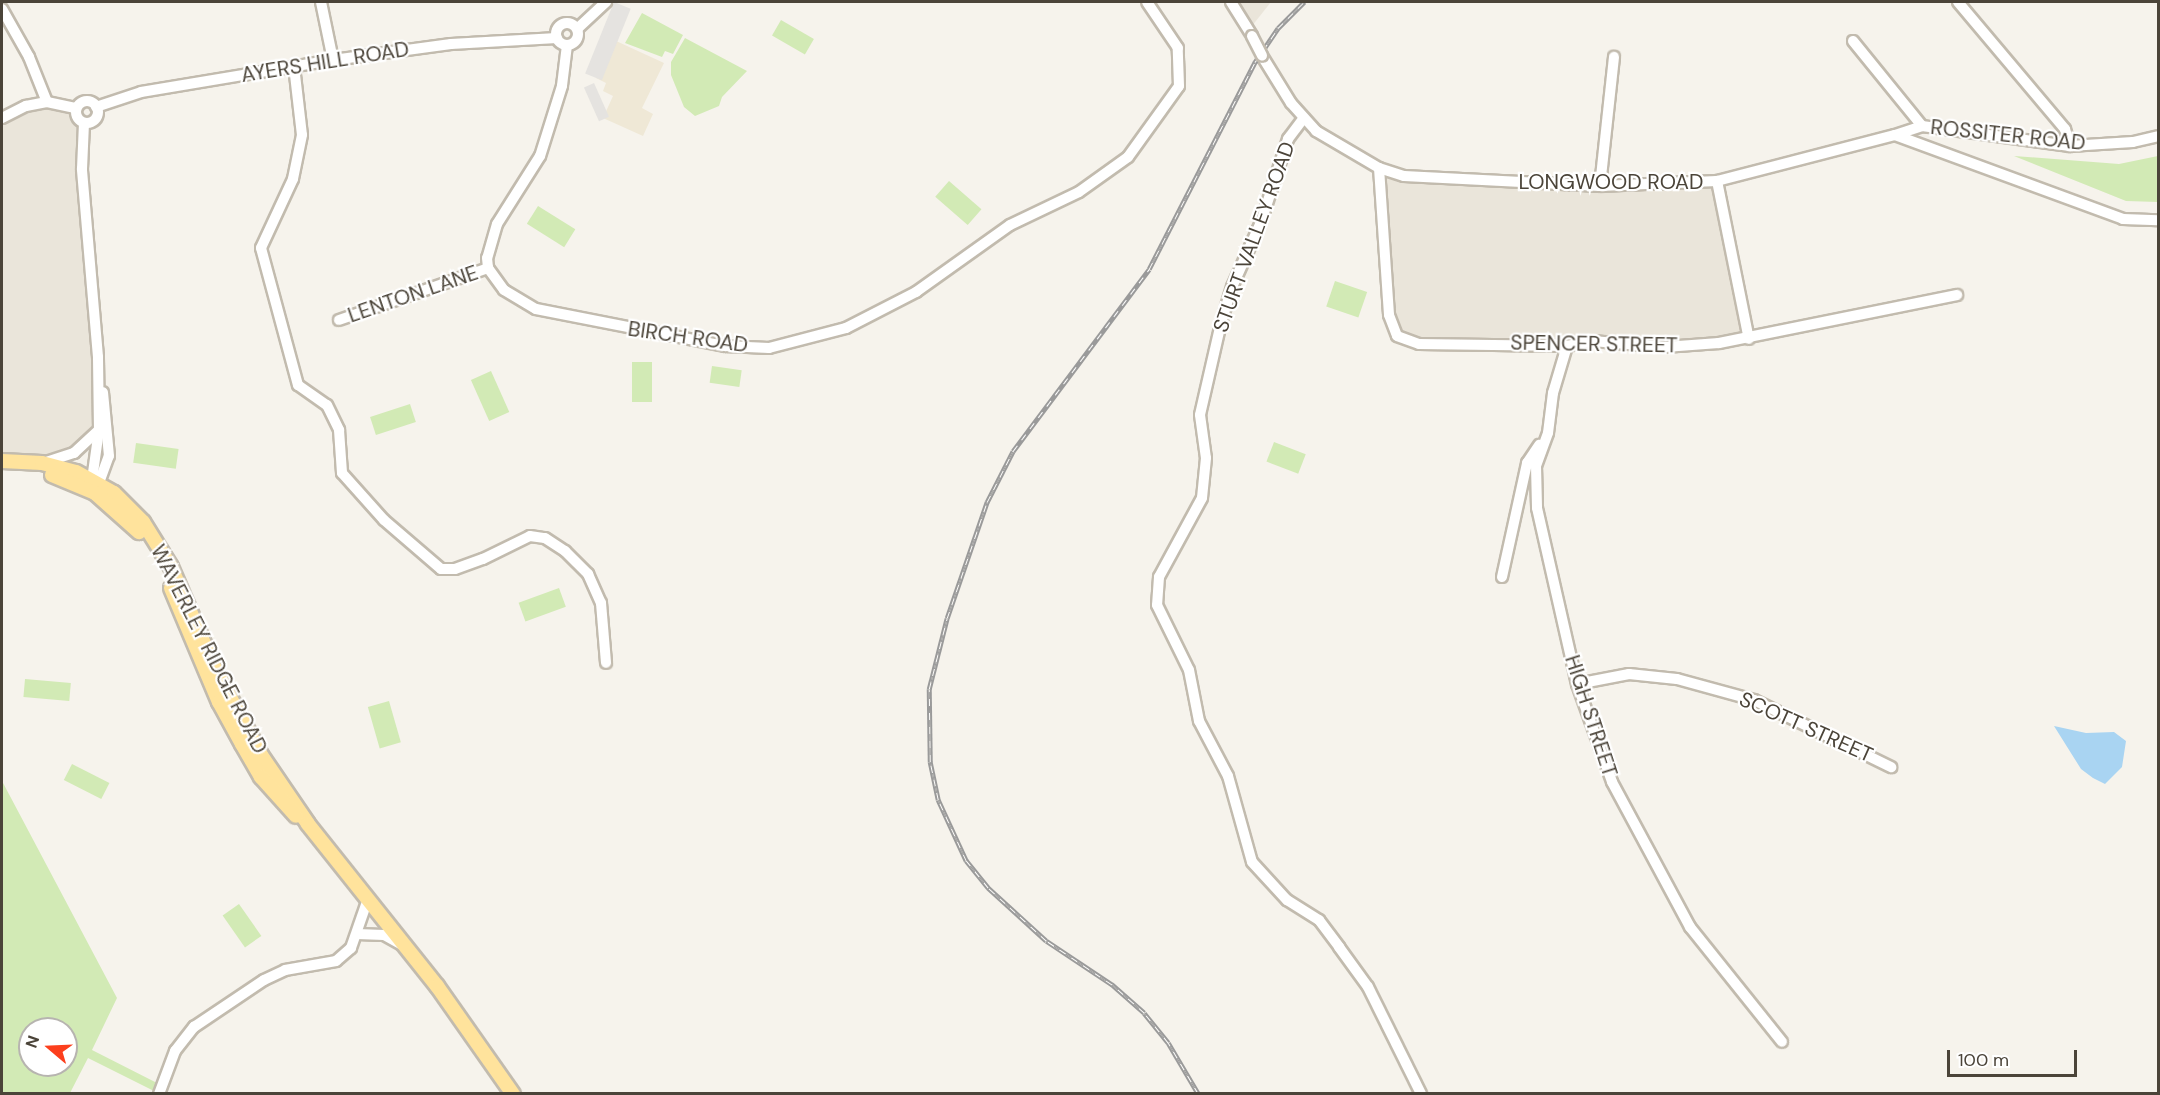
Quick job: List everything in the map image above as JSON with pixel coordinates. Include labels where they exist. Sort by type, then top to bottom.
[{"type":"main road","name":"WAVERLEY RIDGE ROAD","points":[[2,461],[42,464],[95,487],[129,506],[155,540],[233,706],[308,824],[437,986],[513,1094]]},
{"type":"main road","name":"WAVERLEY RIDGE ROAD","points":[[2,468],[39,471],[95,487]]},
{"type":"street","points":[[321,2],[333,60]]},
{"type":"street","points":[[567,45],[577,40],[577,29],[606,2]]},
{"type":"street","name":"BIRCH ROAD","points":[[488,268],[504,290],[536,309],[714,344],[769,348],[846,328],[916,292],[1010,225],[1079,192],[1128,157],[1179,86],[1178,48],[1147,2]]},
{"type":"street","points":[[1231,2],[1262,56],[1303,119]]},
{"type":"street","points":[[1958,2],[2065,129],[2070,146]]},
{"type":"street","points":[[2,9],[29,57],[47,102]]},
{"type":"street","points":[[567,45],[557,38],[559,27],[565,24],[577,29]]},
{"type":"street","name":"AYERS HILL ROAD","points":[[96,107],[141,92],[333,60],[451,44],[557,38]]},
{"type":"street","points":[[1853,41],[1922,126]]},
{"type":"street","points":[[488,268],[497,224],[540,156],[562,86],[567,45]]},
{"type":"street","points":[[1600,186],[1614,57]]},
{"type":"street","points":[[294,66],[302,135],[293,179],[261,248],[298,385],[327,405],[339,430],[342,473],[384,520],[441,569],[455,569],[483,560],[530,536],[545,538],[565,551],[588,574],[601,603],[606,663]]},
{"type":"street","points":[[2,118],[26,106],[47,102],[76,108],[88,101],[96,107],[94,120],[84,123]]},
{"type":"street","points":[[76,108],[77,117],[84,123]]},
{"type":"street","name":"LONGWOOD ROAD","points":[[1303,119],[1338,145],[1379,168],[1430,178],[1600,186],[1717,182],[1895,135]]},
{"type":"street","name":"STURT VALLEY ROAD","points":[[1303,119],[1288,139],[1261,222],[1232,287],[1200,415],[1206,458],[1202,498],[1159,577],[1157,604],[1190,670],[1199,721],[1228,776],[1252,862],[1287,900],[1319,920],[1339,947],[1368,987],[1421,1094]]},
{"type":"street","points":[[84,123],[82,169],[109,456],[95,487]]},
{"type":"street","name":"ROSSITER ROAD","points":[[1895,135],[1922,126],[2070,146],[2133,142],[2158,136]]},
{"type":"street","points":[[1895,135],[2123,219],[2158,220]]},
{"type":"street","name":"SPENCER STREET","points":[[1379,168],[1389,315],[1397,336],[1419,344],[1567,346],[1592,341],[1665,347],[1749,339],[1957,295]]},
{"type":"street","points":[[1717,182],[1749,339]]},
{"type":"street","name":"LENTON LANE","points":[[339,320],[488,268]]},
{"type":"street","name":"HIGH STREET","points":[[1567,346],[1553,393],[1548,433],[1536,466],[1537,508],[1577,684],[1612,782],[1690,927],[1782,1042]]},
{"type":"street","points":[[95,487],[99,430],[98,357]]},
{"type":"street","name":"WAVERLEY RIDGE ROAD","points":[[42,464],[74,453],[99,430]]},
{"type":"street","points":[[1502,577],[1527,463],[1548,433]]},
{"type":"street","name":"SCOTT STREET","points":[[1577,684],[1629,674],[1677,679],[1754,700],[1891,767]]},
{"type":"street","points":[[159,1094],[175,1051],[194,1027],[264,980],[285,970],[336,961],[351,948],[368,899]]},
{"type":"street","points":[[357,934],[384,935],[403,945]]},
{"type":"shaded area","points":[[614,2],[631,9],[602,80],[585,73]]},
{"type":"shaded area","points":[[1231,2],[1271,2],[1248,31]]},
{"type":"shaded area","points":[[614,40],[664,63],[642,108],[653,114],[643,136],[603,118],[613,96],[603,91],[606,83],[596,78]]},
{"type":"shaded area","points":[[594,83],[609,117],[599,121],[584,87]]},
{"type":"shaded area","points":[[47,102],[76,112],[81,122],[99,430],[55,461],[2,461],[2,118]]},
{"type":"shaded area","points":[[1379,168],[1486,182],[1717,181],[1749,339],[1719,343],[1419,344],[1397,336],[1389,315]]},
{"type":"green space","points":[[642,13],[683,35],[673,54],[665,51],[662,57],[625,43]]},
{"type":"green space","points":[[781,20],[814,39],[805,55],[772,36]]},
{"type":"green space","points":[[685,38],[747,71],[722,97],[719,106],[695,116],[684,107],[671,75],[671,62]]},
{"type":"green space","points":[[2014,156],[2119,164],[2158,156],[2158,202],[2126,201]]},
{"type":"green space","points":[[949,181],[981,209],[968,225],[935,197]]},
{"type":"green space","points":[[538,206],[575,229],[564,247],[527,224]]},
{"type":"green space","points":[[1335,281],[1367,292],[1358,318],[1326,307]]},
{"type":"green space","points":[[632,362],[652,362],[652,402],[632,402]]},
{"type":"green space","points":[[712,366],[742,370],[739,387],[710,383]]},
{"type":"green space","points":[[491,371],[509,412],[489,421],[471,380]]},
{"type":"green space","points":[[410,404],[416,422],[376,435],[370,417]]},
{"type":"green space","points":[[1274,442],[1306,454],[1298,474],[1266,462]]},
{"type":"green space","points":[[136,443],[179,449],[176,469],[133,463]]},
{"type":"green space","points":[[559,588],[566,607],[525,622],[519,603]]},
{"type":"green space","points":[[25,679],[71,683],[69,701],[23,697]]},
{"type":"green space","points":[[389,701],[401,742],[380,748],[368,707]]},
{"type":"green space","points":[[72,764],[109,783],[101,799],[64,780]]},
{"type":"green space","points":[[2,781],[117,998],[92,1050],[157,1083],[154,1091],[88,1058],[70,1093],[2,1093]]},
{"type":"green space","points":[[239,904],[261,936],[245,947],[223,915]]},
{"type":"water","points":[[2054,726],[2086,733],[2114,732],[2126,741],[2122,767],[2105,784],[2093,778],[2081,769]]},
{"type":"railway","points":[[1198,1094],[1168,1043],[1144,1013],[1112,985],[1046,941],[988,888],[966,861],[938,800],[930,762],[929,689],[947,618],[987,502],[1013,451],[1149,269],[1255,62],[1278,28],[1304,2]]}]
